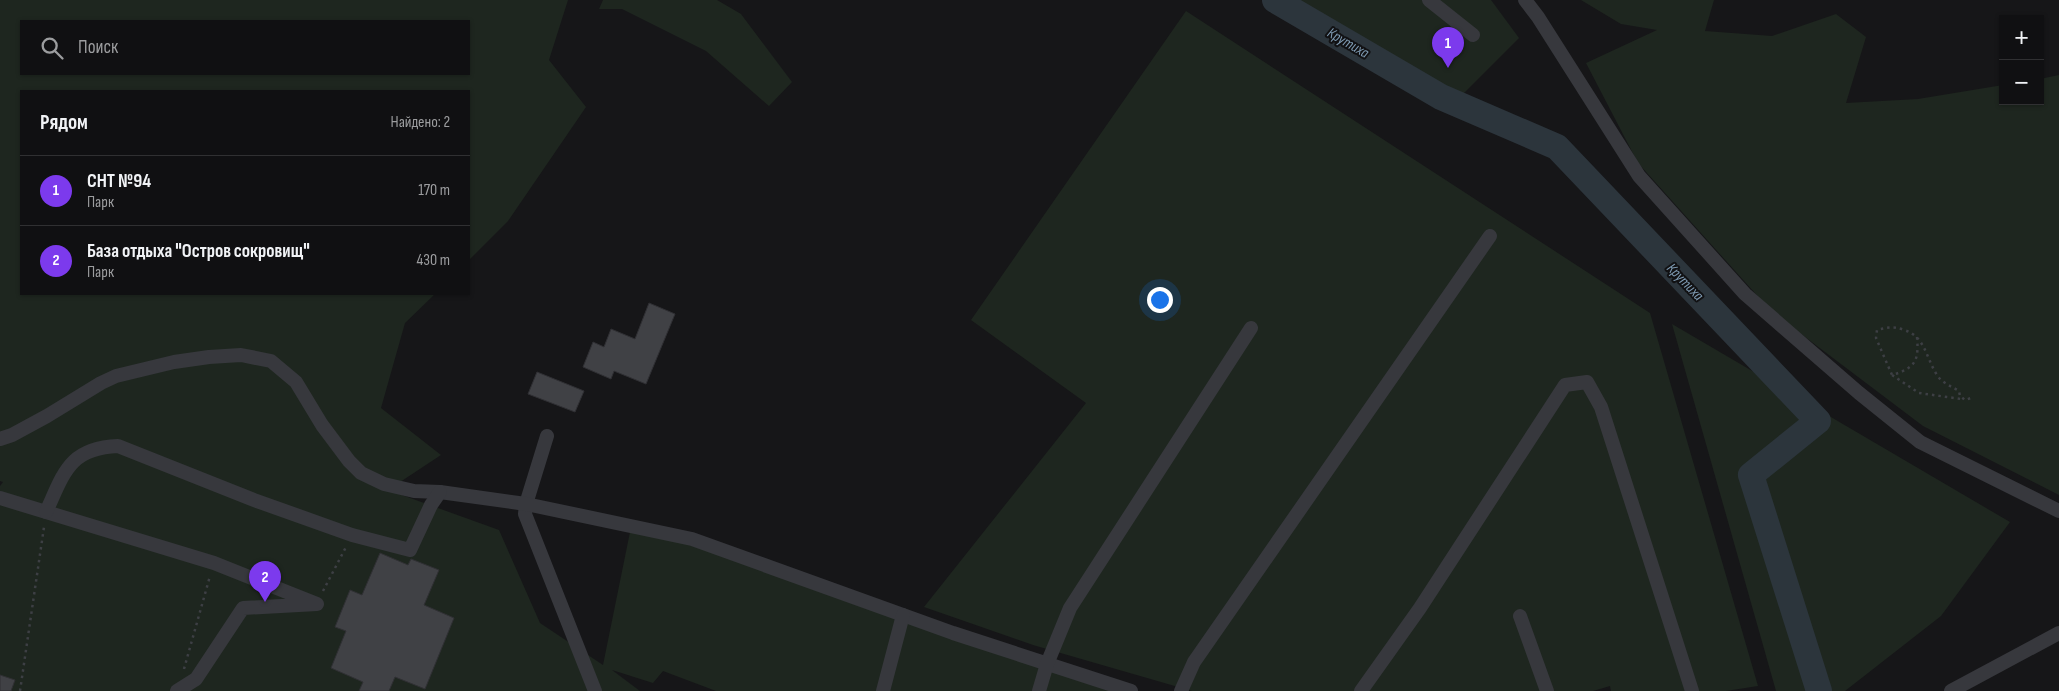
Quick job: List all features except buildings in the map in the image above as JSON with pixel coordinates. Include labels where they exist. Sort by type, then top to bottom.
[{"type":"street","points":[[1429,0],[1473,35]]},
{"type":"street","points":[[1525,0],[1538,17],[1639,176],[1745,294],[1859,393],[1920,442],[2059,511]]},
{"type":"street","points":[[1181,691],[1194,662],[1490,236]]},
{"type":"street","points":[[1039,691],[1047,664],[1070,608],[1251,328]]},
{"type":"street","points":[[0,439],[26,428],[116,376],[174,362],[241,355],[271,361],[296,382],[349,461],[361,473],[384,484],[414,491],[440,492],[526,504],[692,539],[903,615],[1131,691]]},
{"type":"street","points":[[1361,691],[1420,608],[1565,385],[1586,382],[1601,407],[1692,691]]},
{"type":"street","points":[[548,436],[526,504],[526,514],[595,691]]},
{"type":"street","points":[[46,512],[66,469],[77,459],[97,448],[118,446],[254,500],[352,535],[410,550],[431,506],[440,492]]},
{"type":"street","points":[[0,498],[214,563],[317,604]]},
{"type":"street","points":[[178,690],[196,679],[244,608],[317,604]]},
{"type":"street","points":[[883,691],[903,615]]},
{"type":"street","points":[[1520,616],[1547,691]]},
{"type":"street","points":[[1951,691],[2059,633]]},
{"type":"path","points":[[1965,400],[1960,396],[1959,391],[1946,384],[1936,375],[1924,347],[1912,332],[1892,326],[1878,330],[1876,338],[1892,375],[1918,393],[1965,400],[1971,398]]},
{"type":"path","points":[[1892,375],[1906,370],[1916,360],[1918,355],[1917,337]]},
{"type":"path","points":[[20,691],[46,512]]},
{"type":"path","points":[[317,604],[352,535]]},
{"type":"path","points":[[178,690],[214,563]]},
{"type":"shaded area","points":[[0,0],[568,0],[549,60],[586,107],[508,221],[470,259],[470,90],[20,90],[20,295],[434,295],[405,323],[381,408],[441,455],[388,490],[499,530],[540,623],[603,665],[630,532],[701,546],[1120,691],[716,691],[663,671],[653,683],[612,670],[640,691],[0,691],[0,486],[3,482],[0,481]]},
{"type":"shaded area","points":[[603,0],[717,0],[741,14],[792,82],[769,106],[706,51],[622,9],[599,9]]},
{"type":"shaded area","points":[[1290,0],[1491,0],[1519,38],[1459,98]]},
{"type":"shaded area","points":[[1581,0],[1714,0],[1705,31],[1772,36],[1836,14],[1866,37],[1846,103],[1918,99],[1999,86],[1999,105],[2044,105],[2044,78],[2059,75],[2059,495],[1923,426],[1772,312],[1638,163],[1586,63],[1657,30],[1621,24]]},
{"type":"shaded area","points":[[1186,11],[1650,313],[1758,686],[1726,691],[1611,691],[1610,686],[1593,691],[1192,691],[1033,645],[924,607],[1086,403],[971,320]]},
{"type":"shaded area","points":[[1672,324],[2010,522],[1941,616],[1845,691],[1776,691]]},
{"type":"waterway","name":"Крутиха","points":[[1275,0],[1441,97],[1557,147],[1818,421],[1751,475],[1819,691]]},
{"type":"place","name":"СНТ №94","points":[[1448,68]]},
{"type":"place","name":"База отдыха \"Остров сокровищ\"","points":[[265,602]]}]
